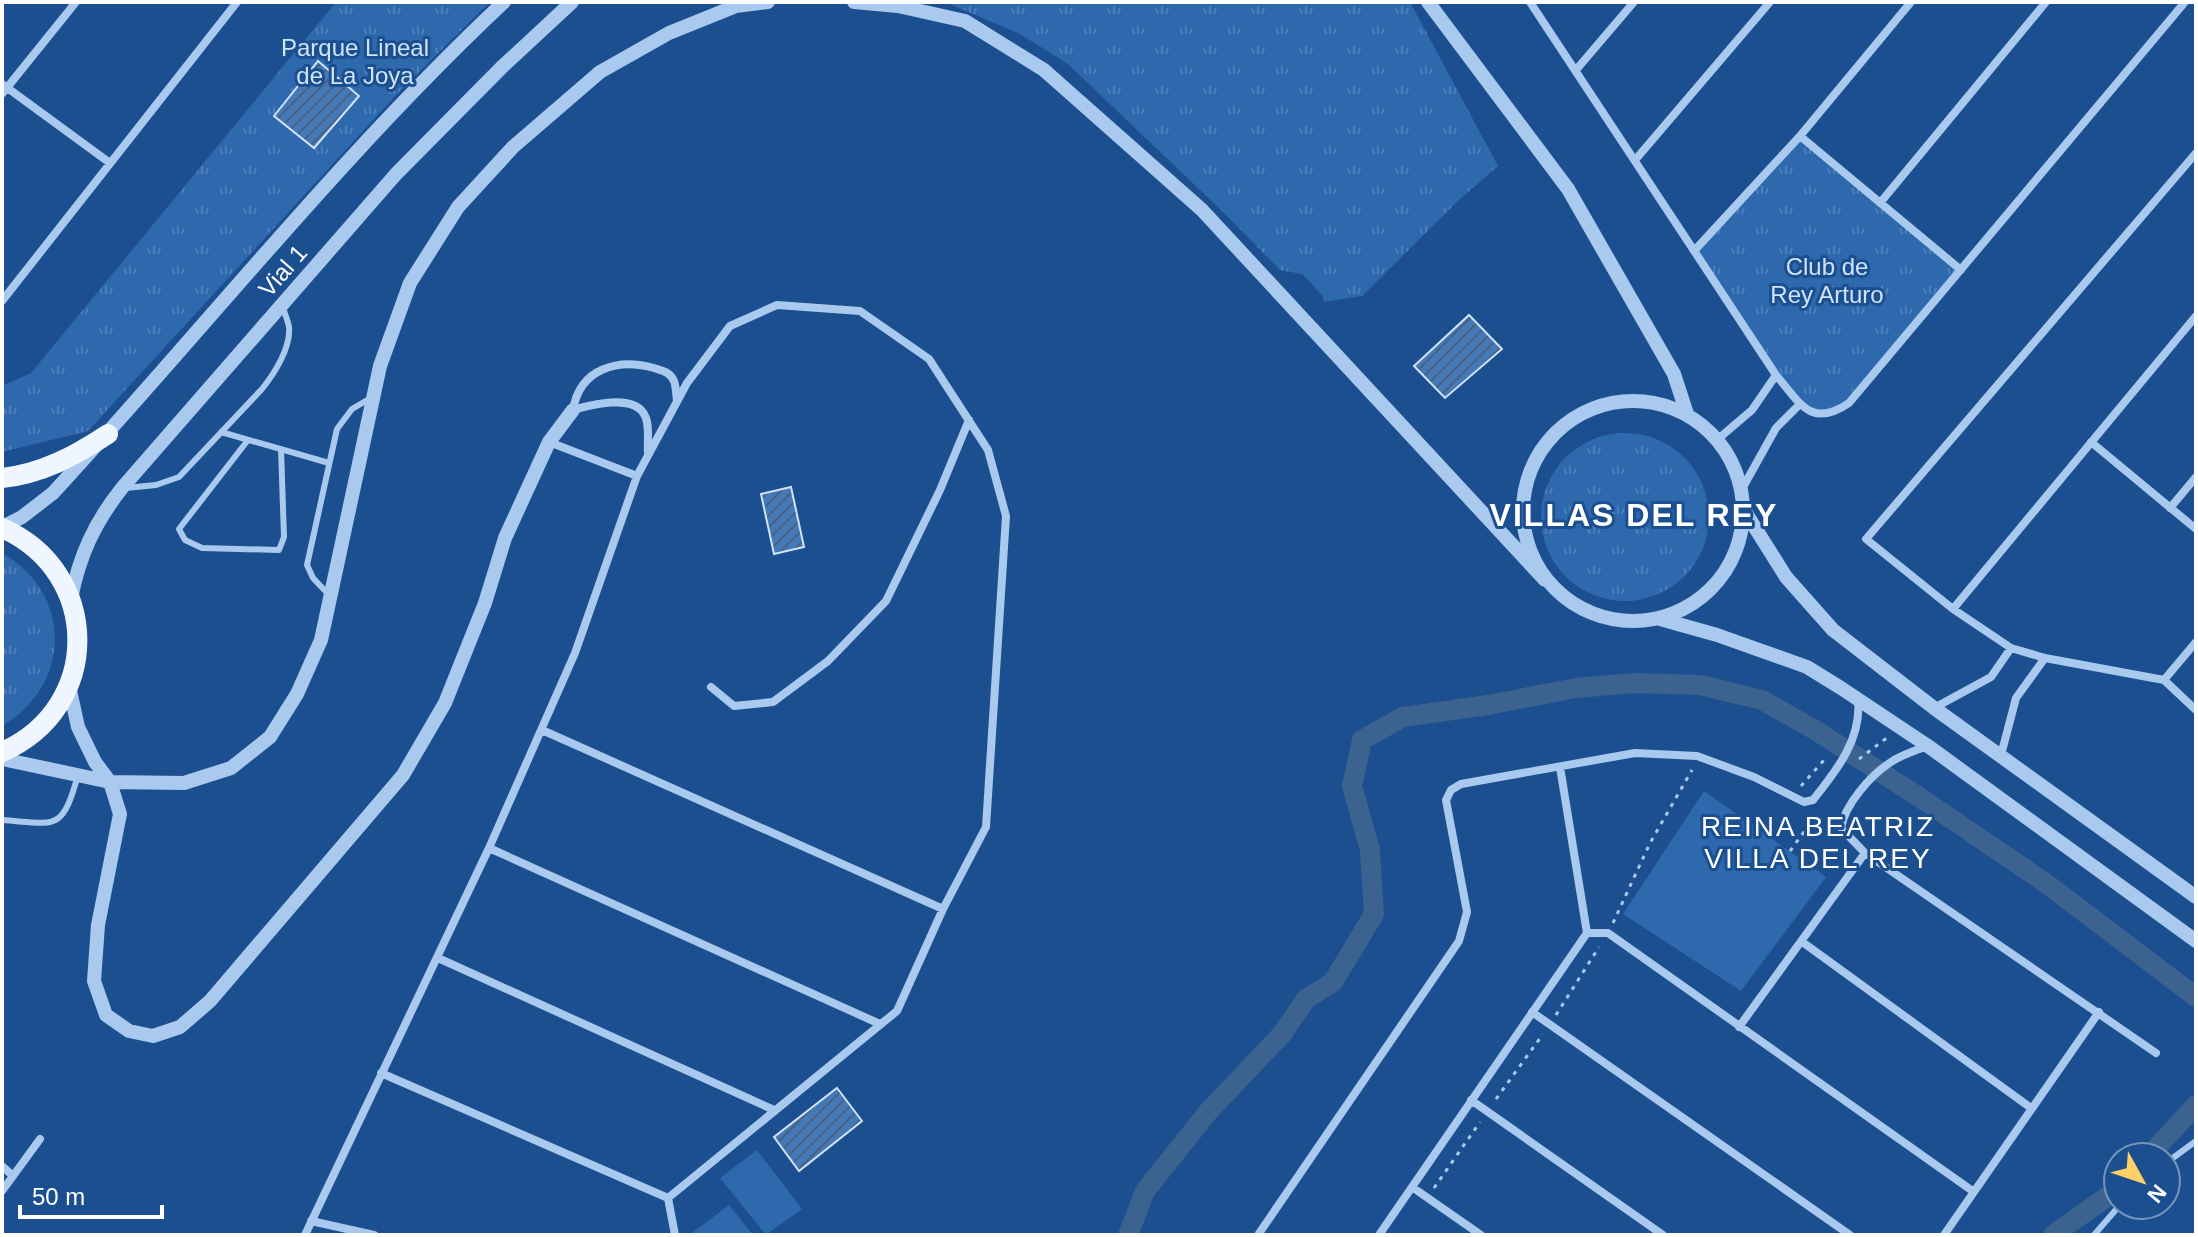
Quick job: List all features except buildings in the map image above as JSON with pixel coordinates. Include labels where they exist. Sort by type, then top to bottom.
[{"type":"main road","points":[[2,478],[36,472],[57,464],[108,434]]},
{"type":"main road","points":[[2,528],[39,551],[58,573],[71,599],[78,643],[69,686],[49,718],[36,731],[2,752]]},
{"type":"street","points":[[76,2],[4,89],[110,163]]},
{"type":"street","points":[[2,301],[237,2]]},
{"type":"street","name":"Vial 1","points":[[2,528],[53,493],[359,150],[504,2]]},
{"type":"street","name":"Vial 1","points":[[71,599],[87,542],[122,488],[396,174],[502,67],[572,2]]},
{"type":"street","points":[[2,759],[110,782],[184,783],[231,768],[270,737],[297,694],[321,640],[380,366],[410,283],[458,207],[513,147],[600,72],[655,41],[736,6],[768,2]]},
{"type":"street","points":[[854,2],[898,6],[965,21],[1044,70],[1202,210],[1545,580],[1568,602],[1597,616],[1628,622],[1660,619],[1693,604],[1721,579],[1738,547],[1744,510],[1742,489],[1733,462],[1718,439],[1687,414],[1652,402],[1614,402],[1578,415],[1549,439],[1529,471],[1522,509],[1527,546],[1545,580]]},
{"type":"street","points":[[1428,2],[1568,189],[1674,374],[1687,414]]},
{"type":"street","points":[[1530,2],[1776,375],[1800,404],[1818,415],[1833,414],[1849,403],[2185,2]]},
{"type":"street","points":[[1576,70],[1634,2]]},
{"type":"street","points":[[1636,159],[1770,2]]},
{"type":"street","points":[[1694,251],[1800,136],[1911,2]]},
{"type":"street","points":[[1880,203],[2046,2]]},
{"type":"street","points":[[1800,136],[1961,270]]},
{"type":"street","points":[[2196,153],[1866,539],[1953,609],[2011,648],[2045,658],[2164,680],[2196,710]]},
{"type":"street","points":[[305,1235],[438,958],[542,730],[575,653],[637,476],[677,400],[730,326],[777,305],[860,311],[929,359],[988,450],[1006,516],[986,827],[943,909],[897,1011],[668,1198]]},
{"type":"street","points":[[1953,609],[2196,316]]},
{"type":"street","points":[[69,686],[78,727],[110,782],[120,814],[98,925],[94,981],[106,1015],[129,1031],[153,1036],[180,1027],[210,1001],[403,775],[445,703],[485,603],[505,538],[549,442],[573,410],[575,399],[594,372],[615,363],[639,364],[667,372],[674,381],[677,400]]},
{"type":"street","points":[[1718,439],[1752,410],[1776,375]]},
{"type":"street","points":[[573,410],[605,402],[640,409],[646,417],[648,455]]},
{"type":"street","points":[[1742,489],[1776,428],[1800,404]]},
{"type":"street","points":[[711,687],[734,706],[773,702],[828,661],[877,611],[886,601],[940,490],[969,420]]},
{"type":"street","points":[[549,442],[637,476]]},
{"type":"street","points":[[2091,442],[2196,529]]},
{"type":"street","points":[[2170,508],[2196,477]]},
{"type":"street","points":[[1744,510],[1786,577],[1833,630],[1934,708],[2196,897]]},
{"type":"street","points":[[1660,619],[1717,635],[1807,667],[1928,746],[2196,941]]},
{"type":"street","points":[[2164,680],[2196,642]]},
{"type":"street","points":[[1934,708],[1991,677],[2011,648]]},
{"type":"street","points":[[2001,755],[2016,698],[2045,658]]},
{"type":"street","points":[[1258,1235],[1459,941],[1467,912],[1446,800],[1451,790],[1461,784],[1635,753],[1697,756],[1754,777],[1804,802],[1813,800],[1849,748],[1857,728],[1858,699]]},
{"type":"street","points":[[542,730],[943,909]]},
{"type":"street","points":[[1928,746],[1893,760],[1854,800],[1841,828],[1865,853],[2156,1053]]},
{"type":"street","points":[[1379,1235],[1587,933],[1560,767]]},
{"type":"street","points":[[489,848],[880,1024]]},
{"type":"street","points":[[1739,1027],[1865,853]]},
{"type":"street","points":[[1587,933],[1608,933],[1974,1192]]},
{"type":"street","points":[[1801,941],[2031,1108]]},
{"type":"street","points":[[438,958],[774,1110]]},
{"type":"street","points":[[1532,1012],[1850,1235]]},
{"type":"street","points":[[1944,1235],[2099,1012]]},
{"type":"street","points":[[381,1073],[668,1198]]},
{"type":"street","points":[[1471,1100],[1663,1235]]},
{"type":"street","points":[[2,1191],[40,1139]]},
{"type":"street","points":[[2,1166],[13,1176]]},
{"type":"street","points":[[1412,1187],[1481,1235]]},
{"type":"street","points":[[668,1198],[675,1235]]},
{"type":"street","points":[[311,1221],[374,1235]]},
{"type":"lane","points":[[122,488],[156,485],[179,477],[273,375],[289,329],[282,304]]},
{"type":"lane","points":[[330,596],[313,578],[307,565],[337,429],[343,417],[373,396]]},
{"type":"lane","points":[[221,432],[329,463]]},
{"type":"lane","points":[[248,440],[179,529],[194,546],[279,550],[284,537],[281,449]]},
{"type":"lane","points":[[2,820],[55,821],[65,815],[78,775]]},
{"type":"path","points":[[1854,762],[1901,728]]},
{"type":"path","points":[[1793,797],[1831,752]]},
{"type":"path","points":[[1427,1197],[1551,1024],[1608,933],[1650,843],[1693,768]]},
{"type":"green space","name":"Parque Lineal de La Joya","points":[[336,2],[490,2],[396,95],[88,431],[2,452],[2,386],[31,373]]},
{"type":"green space","points":[[945,2],[1410,2],[1498,166],[1460,199],[1362,296],[1324,302],[1322,295],[1302,274],[1280,270],[1068,64],[1020,34]]},
{"type":"green space","name":"Club de Rey Arturo","points":[[1800,136],[1961,270],[1849,403],[1818,415],[1800,404],[1694,251]]},
{"type":"green space","points":[[1625,433],[1657,440],[1672,447],[1684,458],[1695,470],[1702,485],[1709,517],[1702,549],[1695,564],[1684,576],[1672,587],[1657,594],[1625,601],[1593,594],[1578,587],[1566,576],[1555,564],[1548,549],[1541,517],[1548,485],[1555,470],[1566,458],[1578,447],[1593,440]]},
{"type":"green space","points":[[2,553],[25,570],[42,591],[52,615],[55,639],[51,664],[42,687],[25,708],[2,726]]},
{"type":"green space","points":[[1704,791],[1826,877],[1741,991],[1623,914]]},
{"type":"green space","points":[[757,1150],[802,1209],[766,1235],[720,1178]]},
{"type":"green space","points":[[729,1205],[753,1235],[692,1233]]},
{"type":"waterway","points":[[1128,1235],[1145,1191],[1208,1112],[1282,1034],[1306,999],[1333,982],[1374,914],[1370,850],[1352,786],[1362,740],[1403,717],[1576,688],[1635,683],[1700,685],[1762,700],[1919,797],[2047,884],[2196,997]]},
{"type":"waterway","points":[[2163,1141],[2196,1105]]},
{"type":"waterway","points":[[2053,1235],[2102,1200]]},
{"type":"district","name":"VILLAS DEL REY","points":[[1634,515]]},
{"type":"district","name":"REINA BEATRIZ VILLA DEL REY","points":[[1818,842]]}]
